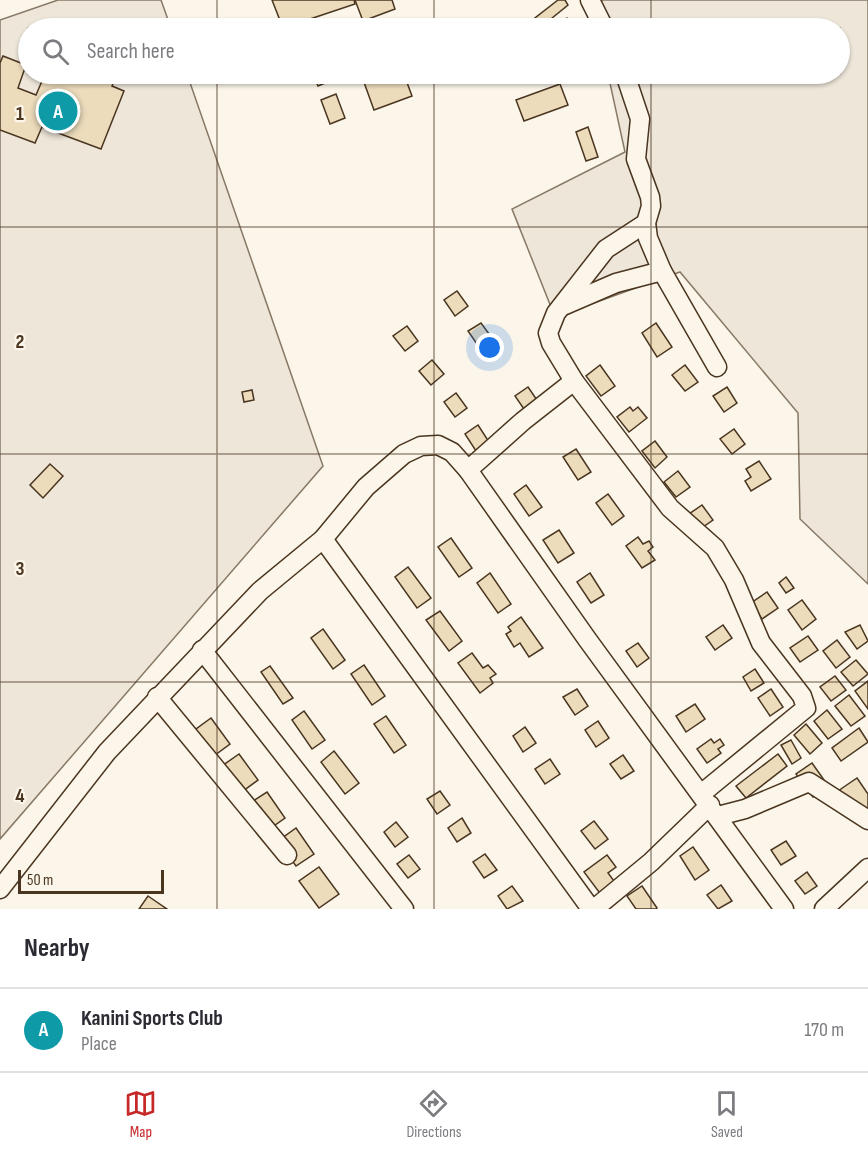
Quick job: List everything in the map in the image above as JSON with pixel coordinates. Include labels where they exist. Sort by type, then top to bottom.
[{"type":"street","points":[[590,0],[599,18]]},
{"type":"street","points":[[629,84],[640,119],[636,159],[650,197],[651,207],[646,224],[648,238],[662,271],[717,368]]},
{"type":"street","points":[[323,539],[592,909],[651,862],[710,805],[806,708],[805,701],[761,643],[734,580],[715,548],[678,517],[574,381],[555,354],[548,333],[562,306],[606,249],[646,224]]},
{"type":"street","points":[[562,306],[616,283],[662,271]]},
{"type":"street","points":[[468,470],[523,421],[574,381]]},
{"type":"street","points":[[0,889],[107,752],[202,650],[268,584],[323,539],[366,487],[404,454],[421,446],[438,445],[452,452],[468,470],[586,639],[710,805],[784,909]]},
{"type":"street","points":[[202,650],[404,909]]},
{"type":"street","points":[[157,697],[287,855]]},
{"type":"street","points":[[710,805],[745,809],[808,782],[868,820]]},
{"type":"street","points":[[824,909],[868,868]]},
{"type":"shaded area","points":[[58,0],[161,0],[167,18],[18,18],[18,84],[190,84],[323,466],[0,839],[0,20]]},
{"type":"shaded area","points":[[603,0],[868,0],[868,584],[800,519],[798,413],[680,272],[555,317],[512,209],[625,152],[610,84],[850,84],[850,18],[595,18],[593,9]]},
{"type":"building","points":[[272,0],[354,0],[355,4],[313,18],[279,18]]},
{"type":"building","points":[[355,0],[392,0],[395,9],[371,18],[362,18]]},
{"type":"building","points":[[558,0],[565,0],[568,5],[552,18],[535,18]]},
{"type":"building","points":[[3,56],[18,62],[18,88],[36,95],[41,84],[113,84],[112,86],[124,91],[101,149],[42,127],[35,143],[0,130],[0,63]]},
{"type":"building","points":[[365,84],[408,84],[412,96],[374,110]]},
{"type":"building","points":[[560,84],[568,105],[524,121],[516,100]]},
{"type":"building","points":[[336,94],[345,118],[330,124],[321,100]]},
{"type":"building","points":[[588,127],[598,157],[586,161],[576,132]]},
{"type":"building","points":[[457,291],[468,306],[455,316],[444,300]]},
{"type":"building","points":[[481,323],[492,338],[479,347],[468,331]]},
{"type":"building","points":[[656,323],[672,347],[657,357],[642,333]]},
{"type":"building","points":[[407,326],[418,341],[405,351],[393,336]]},
{"type":"building","points":[[432,360],[444,374],[431,385],[419,371]]},
{"type":"building","points":[[600,365],[615,386],[601,396],[586,376]]},
{"type":"building","points":[[685,365],[698,382],[685,391],[672,375]]},
{"type":"building","points":[[528,387],[539,403],[526,412],[515,396]]},
{"type":"building","points":[[727,387],[737,403],[724,412],[713,396]]},
{"type":"building","points":[[252,390],[254,400],[244,402],[242,392]]},
{"type":"building","points":[[456,393],[467,408],[455,417],[444,402]]},
{"type":"building","points":[[630,407],[633,411],[638,407],[647,418],[629,432],[617,417]]},
{"type":"building","points":[[478,425],[489,442],[476,451],[465,434]]},
{"type":"building","points":[[734,429],[745,444],[732,454],[720,439]]},
{"type":"building","points":[[655,441],[667,457],[655,468],[642,451]]},
{"type":"building","points":[[576,449],[591,472],[578,480],[563,457]]},
{"type":"building","points":[[759,461],[771,479],[751,491],[745,481],[751,477],[746,469]]},
{"type":"building","points":[[50,464],[63,476],[43,498],[30,485]]},
{"type":"building","points":[[678,471],[690,487],[676,497],[664,482]]},
{"type":"building","points":[[526,485],[542,507],[529,516],[514,494]]},
{"type":"building","points":[[608,494],[624,516],[612,525],[596,503]]},
{"type":"building","points":[[702,505],[713,520],[700,529],[689,514]]},
{"type":"building","points":[[559,530],[574,553],[558,563],[543,540]]},
{"type":"building","points":[[638,537],[643,544],[649,541],[653,547],[648,551],[655,560],[642,568],[626,546]]},
{"type":"building","points":[[451,538],[472,568],[459,577],[438,547]]},
{"type":"building","points":[[408,567],[431,598],[417,608],[395,577]]},
{"type":"building","points":[[490,573],[511,604],[498,613],[477,583]]},
{"type":"building","points":[[590,573],[604,595],[591,603],[577,582]]},
{"type":"building","points":[[786,577],[794,588],[786,593],[779,583]]},
{"type":"building","points":[[767,592],[778,608],[762,619],[751,603]]},
{"type":"building","points":[[802,600],[816,619],[802,630],[788,610]]},
{"type":"building","points":[[440,611],[462,641],[449,651],[426,620]]},
{"type":"building","points":[[521,617],[543,648],[529,657],[520,643],[514,647],[506,634],[511,631],[508,627]]},
{"type":"building","points":[[723,625],[732,638],[715,650],[706,637]]},
{"type":"building","points":[[860,625],[868,641],[857,649],[845,632]]},
{"type":"building","points":[[323,629],[345,660],[333,669],[311,638]]},
{"type":"building","points":[[808,636],[818,650],[800,662],[790,648]]},
{"type":"building","points":[[837,640],[850,657],[836,668],[823,651]]},
{"type":"building","points":[[638,643],[649,658],[637,667],[626,651]]},
{"type":"building","points":[[472,653],[483,668],[488,665],[496,674],[490,678],[493,683],[480,693],[458,663]]},
{"type":"building","points":[[856,660],[868,674],[853,686],[841,672]]},
{"type":"building","points":[[364,665],[385,696],[372,705],[351,674]]},
{"type":"building","points":[[270,666],[293,698],[283,704],[261,672]]},
{"type":"building","points":[[755,669],[764,683],[751,691],[743,677]]},
{"type":"building","points":[[835,676],[846,690],[831,701],[820,687]]},
{"type":"building","points":[[868,681],[868,709],[855,691]]},
{"type":"building","points":[[577,689],[588,706],[575,715],[563,697]]},
{"type":"building","points":[[771,689],[783,707],[770,716],[758,698]]},
{"type":"building","points":[[849,695],[865,716],[851,726],[835,706]]},
{"type":"building","points":[[695,704],[705,719],[686,732],[676,716]]},
{"type":"building","points":[[827,710],[842,729],[828,739],[814,721]]},
{"type":"building","points":[[304,711],[325,740],[312,749],[292,720]]},
{"type":"building","points":[[386,716],[406,745],[394,753],[374,724]]},
{"type":"building","points":[[211,718],[230,744],[211,758],[192,732]]},
{"type":"building","points":[[598,721],[609,738],[596,747],[585,730]]},
{"type":"building","points":[[806,724],[822,743],[810,754],[794,735]]},
{"type":"building","points":[[525,727],[536,743],[523,752],[513,736]]},
{"type":"building","points":[[859,728],[868,742],[841,761],[832,748]]},
{"type":"building","points":[[711,739],[714,743],[720,739],[724,745],[718,749],[721,753],[707,763],[697,749]]},
{"type":"building","points":[[791,740],[801,758],[792,764],[781,745]]},
{"type":"building","points":[[334,751],[359,783],[345,794],[321,762]]},
{"type":"building","points":[[239,754],[258,780],[239,794],[219,768]]},
{"type":"building","points":[[778,754],[787,766],[746,798],[736,786]]},
{"type":"building","points":[[623,755],[634,771],[621,779],[610,764]]},
{"type":"building","points":[[550,759],[560,774],[545,784],[535,769]]},
{"type":"building","points":[[812,763],[829,787],[813,797],[796,774]]},
{"type":"building","points":[[857,778],[868,794],[868,818],[838,791]]},
{"type":"building","points":[[440,791],[450,805],[437,814],[427,799]]},
{"type":"building","points":[[267,792],[285,818],[268,830],[250,803]]},
{"type":"building","points":[[462,818],[471,833],[457,842],[448,828]]},
{"type":"building","points":[[594,821],[608,839],[595,849],[581,831]]},
{"type":"building","points":[[396,822],[408,837],[395,847],[384,832]]},
{"type":"building","points":[[296,828],[314,854],[296,866],[278,841]]},
{"type":"building","points":[[786,841],[796,856],[781,865],[771,850]]},
{"type":"building","points":[[693,847],[709,870],[695,880],[680,856]]},
{"type":"building","points":[[485,854],[497,870],[484,878],[473,862]]},
{"type":"building","points":[[409,855],[420,869],[408,878],[397,864]]},
{"type":"building","points":[[607,855],[616,867],[608,873],[617,885],[602,896],[584,872]]},
{"type":"building","points":[[319,867],[339,894],[319,908],[299,881]]},
{"type":"building","points":[[807,872],[817,886],[805,894],[795,881]]},
{"type":"building","points":[[721,885],[732,901],[718,909],[707,895]]},
{"type":"building","points":[[512,886],[523,901],[507,909],[498,896]]},
{"type":"building","points":[[642,886],[656,909],[636,909],[627,896]]},
{"type":"building","points":[[148,896],[167,909],[139,909]]},
{"type":"place","name":"Kanini Sports Club","points":[[58,111]]}]
